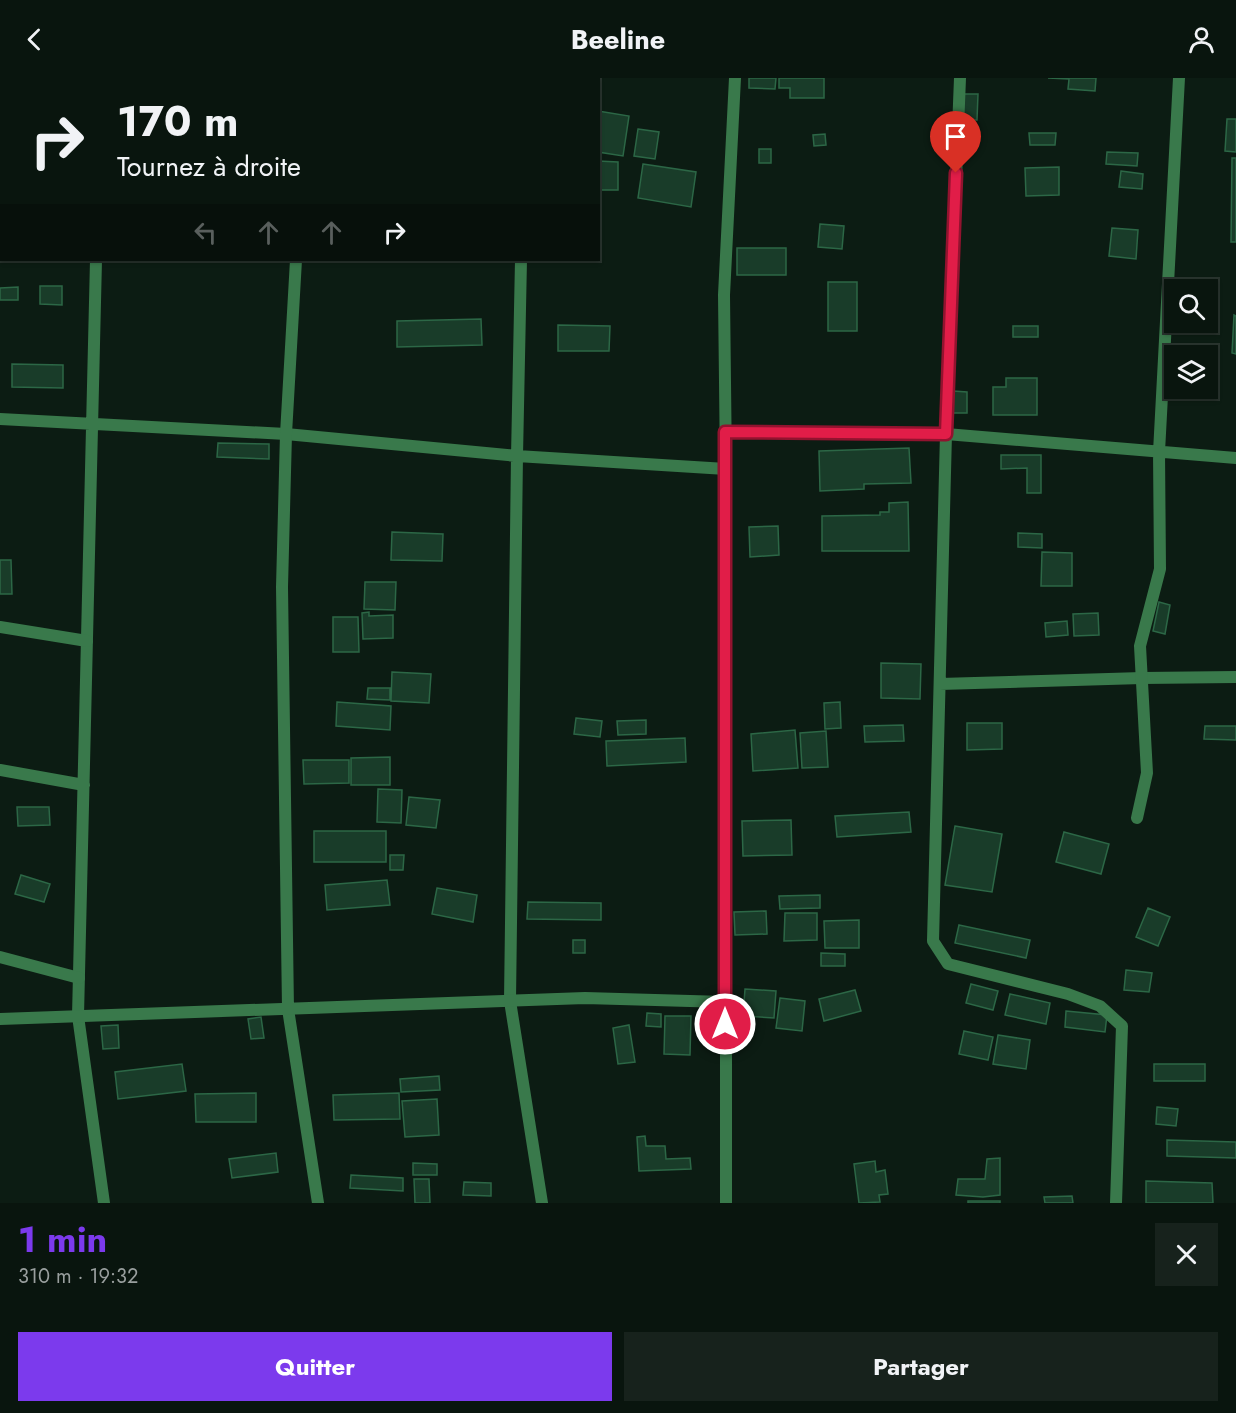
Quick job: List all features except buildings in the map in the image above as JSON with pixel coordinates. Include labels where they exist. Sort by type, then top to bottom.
[{"type":"street","points":[[726,1203],[724,295],[735,78]]},
{"type":"street","points":[[960,78],[946,434],[933,941],[948,964],[1068,994],[1100,1006],[1122,1026],[1116,1203]]},
{"type":"street","points":[[1137,818],[1146,773],[1140,646],[1160,569],[1159,452],[1179,78]]},
{"type":"street","points":[[96,261],[78,1016],[104,1203]]},
{"type":"street","points":[[296,261],[286,434],[282,587],[288,1009],[318,1203]]},
{"type":"street","points":[[521,261],[516,456],[510,1001],[542,1203]]},
{"type":"street","points":[[0,419],[286,434],[516,456],[726,469]]},
{"type":"street","points":[[725,432],[946,434],[1236,458]]},
{"type":"street","points":[[0,627],[87,641]]},
{"type":"street","points":[[940,684],[1236,677]]},
{"type":"street","points":[[0,770],[84,785]]},
{"type":"street","points":[[0,957],[79,978]]},
{"type":"street","points":[[0,1019],[585,998],[725,1002]]},
{"type":"route","points":[[725,1024],[725,432],[946,434],[956,173]]}]
